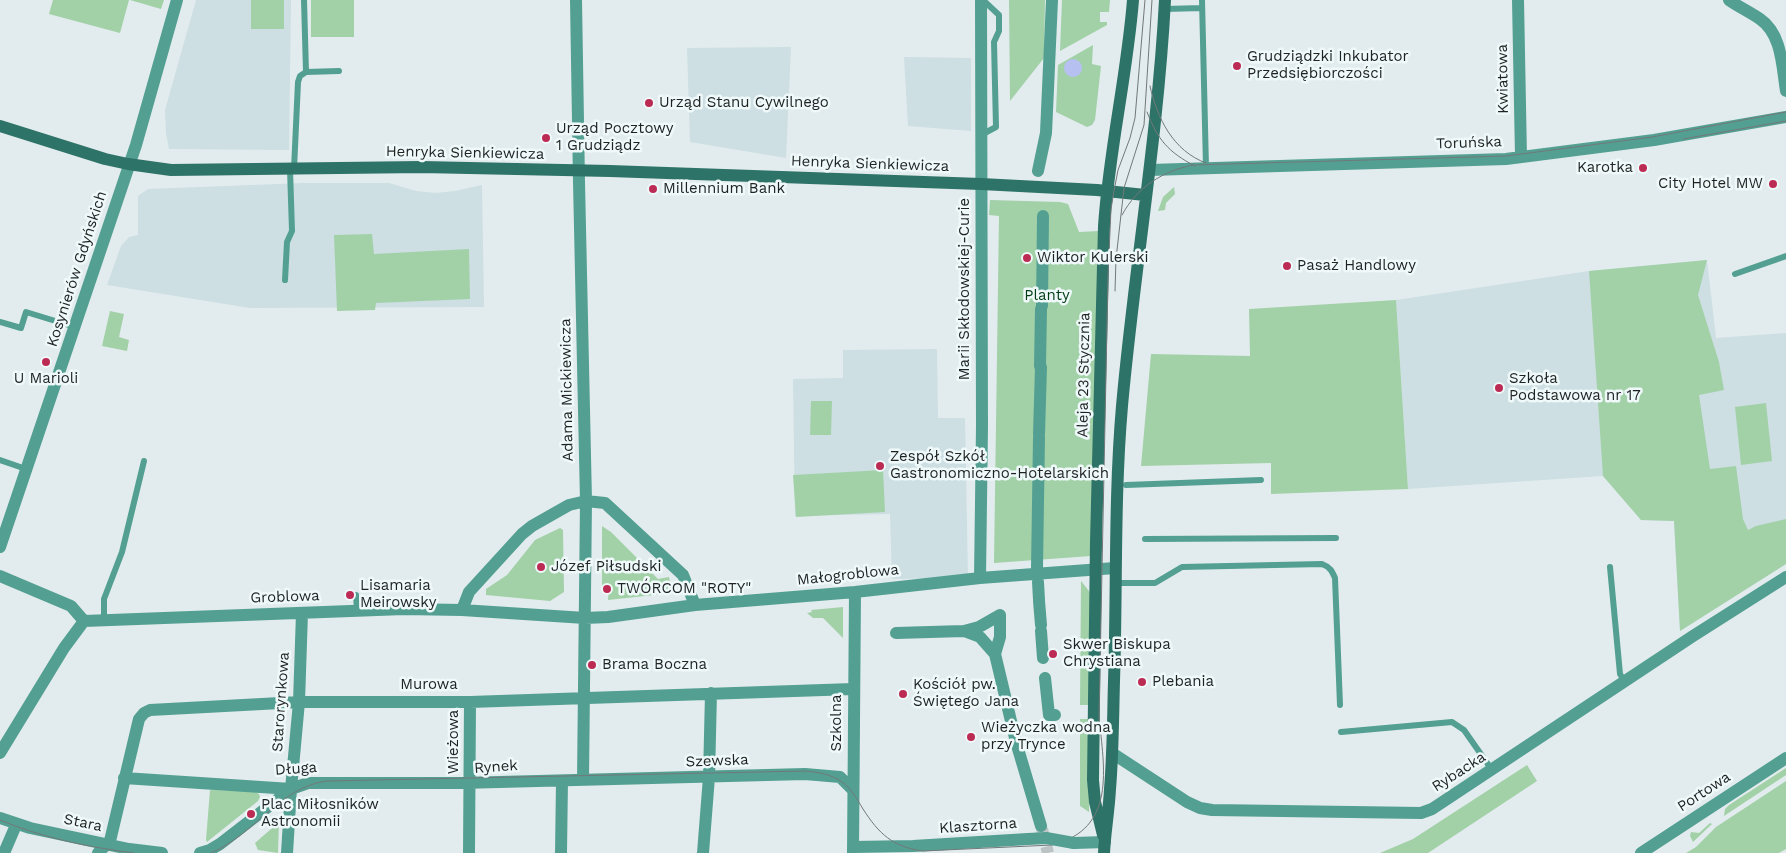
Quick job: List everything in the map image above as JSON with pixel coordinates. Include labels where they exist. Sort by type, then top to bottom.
[{"type":"street","name":"Kosynierów Gdyńskich","points":[[0,547],[138,138],[178,0]]},
{"type":"street","name":"Adama Mickiewicza","points":[[576,0],[586,501],[584,697],[579,780]]},
{"type":"street","name":"Marii Skłodowskiej-Curie","points":[[980,578],[982,0]]},
{"type":"street","points":[[1038,171],[1046,133],[1052,0]]},
{"type":"street","name":"Aleja 23 Stycznia","points":[[1105,848],[1095,802],[1093,780],[1102,290],[1107,191],[1133,0]]},
{"type":"street","name":"Kwiatowa","points":[[1518,0],[1521,157]]},
{"type":"street","points":[[1730,0],[1761,19],[1769,27],[1779,48],[1786,91]]},
{"type":"street","points":[[1105,848],[1112,753],[1115,568],[1119,539],[1117,474],[1122,407],[1145,195],[1150,170],[1165,4]]},
{"type":"street","name":"Toruńska","points":[[1150,170],[1521,157],[1654,140],[1786,117]]},
{"type":"street","name":"Henryka Sienkiewicza","points":[[0,126],[105,159],[171,170],[422,167],[578,171],[981,184],[1145,195]]},
{"type":"street","points":[[1037,568],[1043,216]]},
{"type":"street","points":[[462,610],[469,592],[522,534],[532,526],[569,505],[586,501],[605,503],[683,575],[695,605]]},
{"type":"street","name":"Małogroblowa","points":[[585,618],[608,617],[695,605],[855,592],[980,578],[1115,568]]},
{"type":"street","points":[[0,576],[71,606],[84,621],[64,648],[0,753]]},
{"type":"street","name":"Rybacka","points":[[1112,753],[1187,802],[1200,808],[1212,810],[1421,813],[1432,809],[1786,577]]},
{"type":"street","points":[[1038,582],[1049,715],[1055,715]]},
{"type":"street","name":"Szkolna","points":[[853,850],[855,592]]},
{"type":"street","name":"Groblowa","points":[[84,621],[404,609],[462,610],[585,618]]},
{"type":"street","name":"Starorynkowa","points":[[288,853],[291,789],[299,702],[302,613]]},
{"type":"street","points":[[896,633],[964,632],[979,627],[1002,614],[996,654],[1016,742],[1041,826]]},
{"type":"street","points":[[964,632],[980,638],[996,654]]},
{"type":"street","name":"Murowa","points":[[102,849],[110,841],[139,719],[150,710],[299,702],[470,702],[853,689]]},
{"type":"street","points":[[703,853],[709,778],[711,693]]},
{"type":"street","name":"Wieżowa","points":[[470,702],[470,782]]},
{"type":"street","name":"Portowa","points":[[1641,853],[1786,758]]},
{"type":"street","name":"Szewska","points":[[579,780],[805,774],[840,777],[854,790]]},
{"type":"street","name":"Długa","points":[[124,778],[291,789],[308,783],[470,782]]},
{"type":"street","name":"Rynek","points":[[469,853],[470,782],[579,780]]},
{"type":"street","points":[[561,853],[562,781]]},
{"type":"street","points":[[208,852],[291,789]]},
{"type":"street","name":"Stara","points":[[0,818],[102,849],[129,849],[162,853]]},
{"type":"street","points":[[4,853],[16,824]]},
{"type":"street","name":"Klasztorna","points":[[853,850],[1028,838],[1046,838],[1105,848]]},
{"type":"lane","points":[[304,0],[306,72]]},
{"type":"lane","points":[[981,135],[996,127],[994,42],[999,32],[999,15],[982,0]]},
{"type":"lane","points":[[1202,0],[1206,167]]},
{"type":"lane","points":[[1165,4],[1202,8]]},
{"type":"lane","points":[[286,280],[287,242],[292,231],[292,169],[298,82],[300,76],[306,72],[339,71]]},
{"type":"lane","points":[[1735,274],[1786,256]]},
{"type":"lane","points":[[0,322],[21,328],[26,312],[75,327]]},
{"type":"lane","points":[[0,460],[26,469]]},
{"type":"lane","points":[[104,620],[104,599],[122,552],[144,461]]},
{"type":"lane","points":[[1126,485],[1261,480]]},
{"type":"lane","points":[[1146,539],[1336,538]]},
{"type":"lane","points":[[1115,583],[1155,583],[1182,567],[1322,564],[1328,566],[1335,578],[1340,704]]},
{"type":"lane","points":[[1610,568],[1620,674],[1625,682]]},
{"type":"lane","points":[[356,595],[357,610]]},
{"type":"lane","points":[[1341,732],[1452,722],[1464,730],[1492,770]]},
{"type":"shaded area","points":[[196,0],[291,0],[289,150],[169,149],[165,110]]},
{"type":"shaded area","points":[[791,47],[786,158],[690,142],[687,48]]},
{"type":"shaded area","points":[[904,57],[971,58],[971,131],[908,126]]},
{"type":"shaded area","points":[[304,183],[389,183],[416,191],[435,193],[482,185],[484,307],[250,308],[107,285],[121,246],[129,237],[138,235],[138,196],[148,189]]},
{"type":"shaded area","points":[[1707,260],[1716,338],[1786,333],[1786,564],[1680,631],[1674,521],[1641,520],[1603,476],[1408,489],[1396,300],[1589,271]]},
{"type":"shaded area","name":"Zespół Szkół Gastronomiczno-Hotelarskich","points":[[937,349],[938,418],[965,418],[968,578],[892,579],[890,514],[795,516],[793,379],[843,378],[843,350]]},
{"type":"green space","points":[[53,0],[129,0],[120,33],[49,14]]},
{"type":"green space","points":[[130,0],[164,0],[161,9]]},
{"type":"green space","points":[[251,0],[284,0],[284,29],[251,29]]},
{"type":"green space","points":[[311,0],[354,0],[354,37],[311,37]]},
{"type":"green space","points":[[1009,0],[1045,0],[1044,58],[1010,101]]},
{"type":"green space","points":[[1062,0],[1110,0],[1109,12],[1100,12],[1100,22],[1107,22],[1107,25],[1060,51]]},
{"type":"green space","points":[[1093,45],[1092,64],[1101,66],[1095,120],[1092,125],[1087,127],[1056,112],[1058,65]]},
{"type":"green space","points":[[1174,187],[1175,194],[1166,203],[1165,210],[1158,211],[1163,197]]},
{"type":"green space","name":"Planty","points":[[990,200],[1060,202],[1068,204],[1079,232],[1099,231],[1091,556],[994,563],[999,216],[989,215]]},
{"type":"green space","points":[[372,234],[374,254],[469,249],[470,299],[376,303],[375,310],[337,311],[334,235]]},
{"type":"green space","points":[[1707,260],[1698,295],[1719,362],[1724,390],[1699,395],[1710,469],[1736,466],[1743,519],[1748,530],[1756,526],[1786,519],[1786,564],[1680,631],[1674,521],[1641,520],[1603,476],[1589,271]]},
{"type":"green space","points":[[1396,300],[1408,489],[1271,494],[1271,463],[1141,466],[1151,354],[1250,356],[1249,309]]},
{"type":"green space","points":[[110,311],[124,314],[119,337],[129,340],[127,351],[102,346]]},
{"type":"green space","points":[[811,401],[832,401],[831,435],[810,435]]},
{"type":"green space","points":[[1766,403],[1772,461],[1741,465],[1735,407]]},
{"type":"green space","points":[[883,470],[885,512],[796,517],[793,475]]},
{"type":"green space","points":[[602,526],[611,532],[658,579],[669,577],[672,593],[608,600],[609,588],[607,585],[602,586]]},
{"type":"green space","points":[[560,528],[563,530],[564,592],[550,601],[486,595],[486,589],[507,575],[535,540]]},
{"type":"green space","points":[[1081,581],[1089,591],[1092,599],[1090,705],[1080,705]]},
{"type":"green space","points":[[843,607],[843,638],[823,618],[813,618],[807,613],[812,612],[811,610]]},
{"type":"green space","points":[[1080,719],[1090,719],[1089,812],[1080,806]]},
{"type":"green space","points":[[1527,765],[1537,781],[1428,853],[1380,853],[1413,839]]},
{"type":"green space","points":[[1786,768],[1786,775],[1724,816],[1725,809],[1729,805]]},
{"type":"green space","points":[[1786,781],[1786,849],[1779,853],[1686,853],[1696,847],[1716,827]]},
{"type":"green space","points":[[210,790],[255,791],[260,797],[258,801],[207,842],[206,840]]},
{"type":"green space","points":[[279,822],[278,853],[258,850],[255,843]]},
{"type":"green space","points":[[1710,823],[1712,824],[1693,842],[1690,836],[1691,832],[1699,833]]},
{"type":"water","points":[[1073,59],[1079,62],[1082,68],[1079,74],[1073,77],[1067,74],[1064,68],[1067,62]]},
{"type":"tunnel","points":[[1042,829],[1048,853]]},
{"type":"tram line","points":[[211,853],[240,835],[294,793],[309,785],[326,781],[805,771],[829,775],[845,784],[881,832],[895,843],[912,849],[923,851],[1052,845],[1073,837],[1087,825],[1097,811],[1102,794],[1103,776],[1099,717],[1111,209],[1118,170],[1135,118],[1145,0]]},
{"type":"tram line","points":[[1115,291],[1116,259],[1124,188],[1144,125],[1152,0]]},
{"type":"tram line","points":[[1150,86],[1157,110],[1168,132],[1184,150],[1194,158],[1206,163]]},
{"type":"tram line","points":[[1147,112],[1155,130],[1165,144],[1178,156],[1195,166]]},
{"type":"tram line","points":[[1122,215],[1143,188],[1171,171],[1193,165],[1506,156],[1652,137],[1786,112]]},
{"type":"tram line","points":[[1683,139],[1786,121]]},
{"type":"tram line","points":[[0,820],[66,841],[134,853]]},
{"type":"place","name":"Grudziądzki Inkubator Przedsiębiorczości","points":[[1237,66]]},
{"type":"place","name":"Urząd Stanu Cywilnego","points":[[649,103]]},
{"type":"place","name":"Urząd Pocztowy 1 Grudziądz","points":[[546,138]]},
{"type":"place","name":"Karotka","points":[[1643,168]]},
{"type":"place","name":"City Hotel MW","points":[[1773,184]]},
{"type":"place","name":"Millennium Bank","points":[[653,189]]},
{"type":"place","name":"Wiktor Kulerski","points":[[1027,258]]},
{"type":"place","name":"Pasaż Handlowy","points":[[1287,266]]},
{"type":"place","name":"U Marioli","points":[[46,362]]},
{"type":"place","name":"Szkoła Podstawowa nr 17","points":[[1499,388]]},
{"type":"place","name":"Zespół Szkół Gastronomiczno-Hotelarskich","points":[[880,466]]},
{"type":"place","name":"Józef Piłsudski","points":[[541,567]]},
{"type":"place","name":"TWÓRCOM \"ROTY\"","points":[[607,589]]},
{"type":"place","name":"Lisamaria Meirowsky","points":[[350,595]]},
{"type":"place","name":"Skwer Biskupa Chrystiana","points":[[1053,654]]},
{"type":"place","name":"Brama Boczna","points":[[592,665]]},
{"type":"place","name":"Plebania","points":[[1142,682]]},
{"type":"place","name":"Kościół pw. Świętego Jana","points":[[903,694]]},
{"type":"place","name":"Wieżyczka wodna przy Trynce","points":[[971,737]]},
{"type":"place","name":"Plac Miłosników Astronomii","points":[[251,814]]}]
